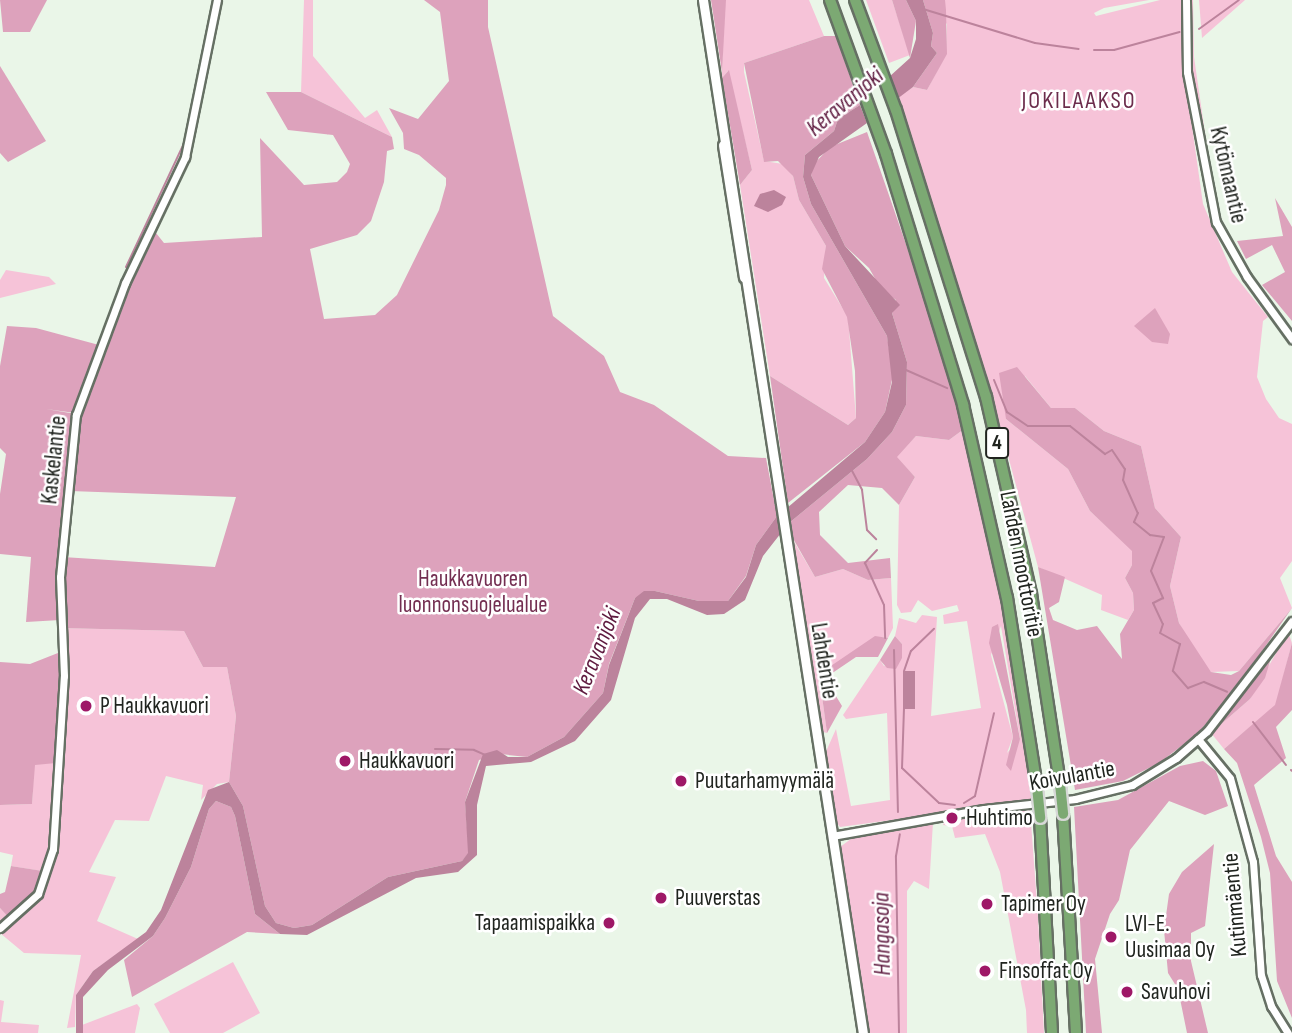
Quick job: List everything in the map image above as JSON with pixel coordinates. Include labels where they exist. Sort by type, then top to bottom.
[{"type":"highway","name":"Lahden moottoritie","points":[[830,0],[866,97],[944,334],[990,512],[1026,703],[1037,787],[1052,1033]]},
{"type":"highway","name":"Lahden moottoritie","points":[[855,0],[896,110],[992,421],[1031,594],[1060,784],[1076,1033]]},
{"type":"main road","name":"Lahdentie","points":[[703,0],[720,105],[725,167],[749,295],[863,1033]]},
{"type":"street","name":"Kaskelantie","points":[[0,928],[38,894],[53,849],[64,676],[60,577],[76,415],[125,283],[185,157],[217,0]]},
{"type":"street","name":"Kytömaantie","points":[[1186,0],[1187,72],[1216,222],[1247,277],[1292,339]]},
{"type":"street","name":"Koivulantie","points":[[832,836],[1117,790],[1164,766],[1198,739],[1238,695],[1292,621]]},
{"type":"street","name":"Kutinmäentie","points":[[1198,739],[1224,767],[1246,831],[1253,862],[1261,975],[1271,1006],[1288,1033]]},
{"type":"shaded area","points":[[304,0],[313,0],[313,56],[365,118],[377,110],[392,137],[301,92]]},
{"type":"shaded area","points":[[723,0],[809,0],[824,36],[744,63],[744,72],[764,161],[783,164],[793,176],[799,200],[826,246],[824,278],[848,317],[856,418],[848,425],[770,376],[740,185],[752,170],[728,71],[722,78]]},
{"type":"shaded area","points":[[866,0],[892,0],[910,55],[889,63]]},
{"type":"shaded area","points":[[906,0],[923,0],[933,33],[931,46],[937,53],[913,87],[897,99],[889,77],[910,58],[916,39],[916,21]]},
{"type":"shaded area","points":[[923,0],[1149,0],[1104,8],[1094,13],[1096,16],[1160,0],[1183,0],[1184,70],[1203,204],[1232,272],[1268,317],[1263,321],[1257,377],[1266,399],[1279,418],[1292,424],[1292,561],[1280,578],[1292,608],[1239,671],[1211,672],[1201,663],[1179,623],[1170,586],[1181,537],[1155,508],[1141,446],[1104,431],[1075,408],[1051,408],[1025,376],[1006,419],[1068,469],[1090,511],[1132,550],[1132,565],[1125,578],[1133,593],[1134,610],[1128,620],[1101,610],[1102,595],[1038,567],[990,389],[896,98],[913,87],[927,90],[946,54],[947,24]]},
{"type":"shaded area","points":[[1190,0],[1193,0],[1194,57],[1215,202],[1193,86]]},
{"type":"shaded area","points":[[1199,0],[1245,0],[1202,38]]},
{"type":"shaded area","points":[[860,105],[867,123],[819,157],[811,175],[845,246],[900,305],[892,313],[907,362],[906,405],[892,432],[867,459],[789,523],[787,508],[865,442],[885,412],[892,382],[887,336],[811,204],[803,177],[805,155],[834,131],[838,119]]},
{"type":"shaded area","points":[[774,190],[786,197],[782,205],[768,212],[754,206],[760,194]]},
{"type":"shaded area","points":[[6,270],[49,277],[56,284],[0,298],[0,280]]},
{"type":"shaded area","points":[[964,429],[1008,630],[1032,801],[840,827],[833,818],[824,756],[836,729],[851,806],[890,800],[887,713],[846,719],[843,715],[880,660],[884,666],[902,658],[902,644],[895,636],[899,618],[916,623],[922,615],[937,617],[931,716],[981,708],[967,621],[944,624],[943,615],[959,611],[957,605],[932,611],[918,600],[911,612],[901,613],[897,605],[899,505],[915,477],[896,457],[916,436],[949,440]],"holes":[[[1001,626],[1020,739],[1007,753],[1013,737],[991,655]]]},
{"type":"shaded area","points":[[777,516],[781,533],[763,556],[745,600],[724,614],[707,615],[667,599],[650,599],[635,618],[611,700],[575,741],[531,762],[486,766],[477,805],[477,855],[458,872],[416,878],[307,935],[280,934],[255,914],[235,816],[231,807],[216,801],[209,809],[191,867],[165,918],[153,936],[108,970],[83,997],[83,1033],[76,1033],[76,995],[93,971],[146,932],[161,910],[208,790],[229,782],[243,806],[265,906],[276,923],[294,928],[312,925],[388,877],[462,861],[468,853],[465,802],[483,754],[497,750],[508,757],[527,757],[564,737],[603,693],[609,665],[635,598],[644,591],[655,591],[699,601],[728,601],[746,577],[756,545]]},
{"type":"shaded area","points":[[790,535],[815,577],[843,569],[868,580],[891,578],[893,628],[888,638],[879,637],[819,674],[827,733],[820,731]]},
{"type":"shaded area","points":[[60,628],[184,631],[203,667],[227,667],[236,716],[229,782],[217,784],[201,800],[203,785],[166,776],[149,821],[115,820],[89,872],[116,877],[97,921],[138,939],[93,971],[76,995],[75,1027],[67,1028],[81,955],[24,953],[0,933],[0,908],[12,920],[48,872],[11,866],[13,855],[0,852],[0,805],[32,804],[34,765],[62,711]]},
{"type":"shaded area","points":[[1288,632],[1292,643],[1276,705],[1224,749],[1211,733],[1250,699]]},
{"type":"shaded area","points":[[903,671],[915,671],[915,709],[903,709]]},
{"type":"shaded area","points":[[1030,809],[1044,1033],[1027,1033],[1026,1010],[1000,872],[985,834],[955,838],[952,826],[943,825],[945,821]]},
{"type":"shaded area","points":[[933,822],[929,889],[914,881],[907,891],[907,1033],[868,1033],[840,847],[855,836]]},
{"type":"shaded area","points":[[233,962],[260,1013],[223,1033],[170,1033],[154,1004]]},
{"type":"shaded area","points":[[0,1000],[4,1001],[1,1022],[39,1025],[38,1033],[0,1033]]},
{"type":"shaded area","points":[[137,1004],[140,1008],[135,1033],[83,1033],[82,1025]]},
{"type":"green space","points":[[0,0],[47,0],[30,32],[3,32]]},
{"type":"green space","name":"Haukkavuoren luonnonsuojelualue","points":[[424,0],[488,0],[488,27],[553,316],[604,356],[620,392],[654,405],[728,456],[766,458],[777,516],[756,545],[746,576],[728,601],[699,601],[655,591],[635,598],[609,664],[603,693],[564,737],[527,757],[500,754],[479,760],[465,802],[469,853],[462,861],[388,877],[312,925],[294,928],[276,923],[265,906],[243,806],[229,782],[236,716],[227,667],[203,667],[184,631],[60,628],[60,620],[26,622],[31,557],[0,554],[0,494],[6,454],[0,448],[0,366],[7,326],[36,328],[99,345],[75,413],[46,409],[76,414],[152,228],[164,243],[262,237],[260,138],[304,185],[337,182],[347,172],[350,164],[333,135],[288,130],[266,92],[301,92],[392,137],[394,149],[387,151],[384,182],[371,221],[357,235],[310,249],[324,319],[375,315],[397,295],[439,210],[446,185],[446,178],[419,155],[404,149],[403,133],[389,108],[418,119],[449,81],[440,12]],"holes":[[[70,491],[236,497],[215,567],[63,557]]]},
{"type":"green space","points":[[711,0],[726,0],[722,72]]},
{"type":"green space","points":[[892,0],[906,0],[916,21],[910,58]]},
{"type":"green space","points":[[923,0],[945,0],[946,10],[947,54],[927,90],[913,87],[937,53],[931,46],[933,33]]},
{"type":"green space","points":[[824,36],[836,36],[860,105],[838,119],[834,131],[805,155],[803,177],[811,204],[887,336],[893,375],[885,412],[865,442],[788,503],[770,376],[848,425],[856,418],[855,371],[847,317],[822,269],[826,246],[799,200],[793,176],[778,161],[764,162],[744,63]]},
{"type":"green space","points":[[0,66],[46,141],[8,162],[0,153]]},
{"type":"green space","points":[[729,70],[752,170],[740,185],[722,78]]},
{"type":"green space","points":[[867,132],[940,342],[964,429],[949,440],[916,436],[897,457],[915,477],[899,505],[882,488],[848,485],[819,512],[820,535],[848,563],[890,558],[891,578],[868,580],[843,569],[815,577],[791,535],[789,523],[867,459],[892,432],[906,405],[907,362],[892,313],[896,300],[881,289],[869,268],[845,246],[811,175],[813,165],[830,147]]},
{"type":"green space","points":[[1275,198],[1292,227],[1292,321],[1262,285],[1285,272],[1272,245],[1246,259],[1237,241],[1283,236]]},
{"type":"green space","points":[[1155,308],[1170,334],[1168,344],[1152,342],[1134,326]]},
{"type":"green space","points":[[1017,367],[1051,408],[1075,408],[1104,431],[1141,446],[1155,508],[1181,537],[1170,586],[1179,623],[1211,672],[1231,675],[1239,671],[1292,608],[1232,694],[1196,735],[1159,763],[1123,781],[1075,790],[1038,567],[1065,577],[1059,602],[1049,608],[1053,620],[1077,630],[1097,626],[1122,659],[1120,634],[1134,610],[1133,593],[1125,578],[1132,565],[1132,551],[1090,511],[1068,469],[1006,419],[999,373]]},
{"type":"green space","points":[[998,624],[1020,739],[1011,771],[1006,765],[1013,737],[1007,705],[989,643],[992,627]]},
{"type":"green space","points":[[875,636],[888,638],[878,657],[856,657],[825,678],[842,706],[827,733],[819,674]]},
{"type":"green space","points":[[895,636],[902,644],[902,658],[896,669],[887,668],[880,660]]},
{"type":"green space","points":[[1292,643],[1292,710],[1276,727],[1286,758],[1254,785],[1276,856],[1292,882],[1292,1018],[1277,981],[1270,873],[1261,837],[1237,763],[1224,749],[1275,705]]},
{"type":"green space","points":[[63,651],[56,763],[35,765],[32,804],[0,805],[0,662],[30,664]]},
{"type":"green space","points":[[1272,655],[1265,678],[1250,699],[1211,733]]},
{"type":"green space","points":[[1203,761],[1216,771],[1228,806],[1205,815],[1169,801],[1130,850],[1119,900],[1110,914],[1095,959],[1102,1033],[1086,1033],[1074,807],[1118,800],[1180,766]]},
{"type":"green space","points":[[216,801],[231,807],[235,816],[255,914],[280,934],[247,932],[132,997],[124,960],[153,936],[165,918],[191,867],[209,809]]},
{"type":"green space","points":[[1214,844],[1205,926],[1191,933],[1191,961],[1208,1033],[1187,1033],[1178,989],[1168,973],[1164,930],[1169,894],[1182,872]]},
{"type":"green space","points":[[11,866],[49,872],[38,894],[12,921],[0,908],[0,894],[5,892]]},
{"type":"waterway","points":[[1199,29],[1239,0]]},
{"type":"waterway","points":[[923,9],[1035,43],[1079,49]]},
{"type":"waterway","points":[[1094,50],[1114,50],[1180,32]]},
{"type":"waterway","points":[[126,267],[185,141]]},
{"type":"waterway","points":[[906,370],[947,388]]},
{"type":"waterway","points":[[994,380],[1007,412],[1028,426],[1070,426],[1105,454],[1112,450],[1125,469],[1123,480],[1138,513],[1134,522],[1150,535],[1164,537],[1151,571],[1163,598],[1153,603],[1163,624],[1160,633],[1180,644],[1173,671],[1188,688],[1204,682],[1227,692]]},
{"type":"waterway","name":"Hangasoja","points":[[850,467],[862,490],[867,530],[876,539]]},
{"type":"waterway","name":"Hangasoja","points":[[877,550],[865,563],[884,605],[885,638]]},
{"type":"waterway","points":[[904,671],[911,651],[934,629]]},
{"type":"waterway","name":"Hangasoja","points":[[894,650],[898,812]]},
{"type":"waterway","points":[[904,708],[902,768],[939,803],[955,805]]},
{"type":"waterway","points":[[964,803],[975,796],[994,713]]},
{"type":"waterway","points":[[1253,722],[1286,765]]},
{"type":"waterway","points":[[435,749],[474,750],[485,755]]},
{"type":"waterway","name":"Hangasoja","points":[[899,1033],[896,856],[900,834]]},
{"type":"place","name":"P Haukkavuori","points":[[86,706]]},
{"type":"place","name":"Haukkavuori","points":[[345,761]]},
{"type":"place","name":"Puutarhamyymälä","points":[[681,781]]},
{"type":"place","name":"Huhtimo","points":[[952,818]]},
{"type":"place","name":"Puuverstas","points":[[661,898]]},
{"type":"place","name":"Tapimer Oy","points":[[987,904]]},
{"type":"place","name":"Tapaamispaikka","points":[[609,923]]},
{"type":"place","name":"LVI-E. Uusimaa Oy","points":[[1111,937]]},
{"type":"place","name":"Finsoffat Oy","points":[[985,971]]},
{"type":"place","name":"Savuhovi","points":[[1127,992]]},
{"type":"district","name":"JOKILAAKSO","points":[[1079,101]]},
{"type":"water label","name":"Keravanjoki","points":[[845,102]]},
{"type":"water label","name":"Keravanjoki","points":[[597,651]]}]
